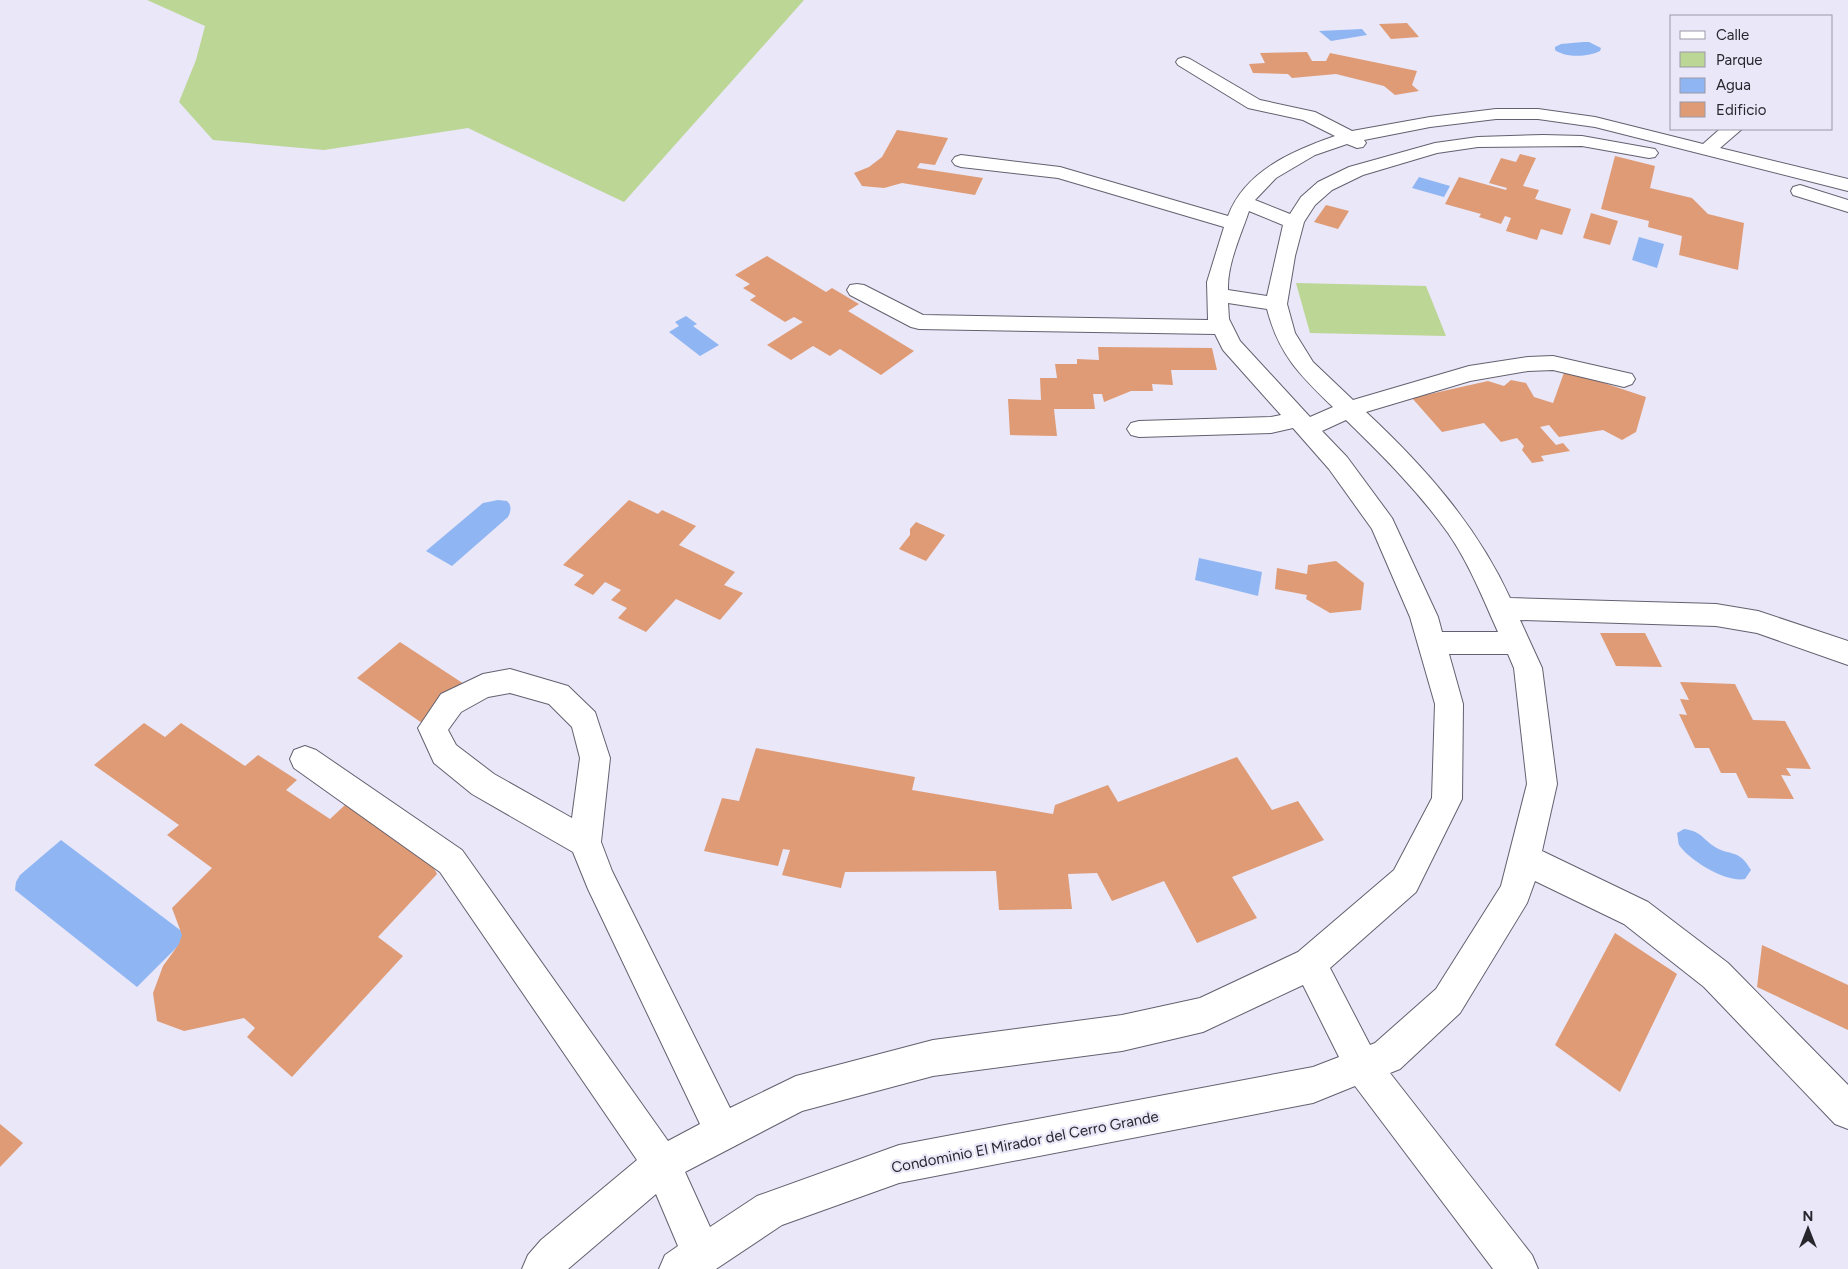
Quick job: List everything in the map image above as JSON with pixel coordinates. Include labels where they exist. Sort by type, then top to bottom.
[{"type":"street","points":[[1184,62],[1254,104],[1309,116],[1350,137],[1381,163]]},
{"type":"street","name":"Condominio El Mirador del Cerro Grande","points":[[1496,114],[1514,117],[1523,127],[1525,134],[1513,141]]},
{"type":"street","name":"Condominio El Mirador del Cerro Grande","points":[[542,1269],[555,1254],[662,1164],[796,1094],[932,1058],[1122,1033],[1203,1015],[1310,964],[1405,881],[1447,799],[1449,704],[1424,617],[1383,525],[1338,463],[1231,345],[1218,319],[1217,282],[1239,213],[1270,174],[1309,151],[1350,137],[1430,122],[1496,114],[1538,114],[1595,122],[1714,157],[1848,185]]},
{"type":"street","points":[[1714,157],[1728,131],[1730,130]]},
{"type":"street","name":"Condominio El Mirador del Cerro Grande","points":[[662,1164],[691,1262],[771,1210],[899,1164],[1313,1085],[1387,1056],[1448,1000],[1516,892],[1542,784],[1528,668],[1492,588],[1456,527],[1396,454],[1305,367],[1284,333],[1276,304],[1285,256],[1294,222],[1308,201],[1325,186],[1356,171],[1435,148],[1478,142],[1582,141],[1650,153],[1714,157],[1758,178],[1848,206]]},
{"type":"street","points":[[961,161],[1060,174],[1239,213],[1294,222]]},
{"type":"street","points":[[856,290],[919,322],[1222,327]]},
{"type":"street","points":[[1217,295],[1276,304]]},
{"type":"street","points":[[1139,429],[1302,424],[1469,374],[1528,364],[1553,363],[1624,379]]},
{"type":"street","points":[[1501,608],[1716,615],[1758,622],[1848,653]]},
{"type":"street","points":[[1432,643],[1516,643]]},
{"type":"street","points":[[585,842],[483,784],[445,754],[433,728],[451,703],[482,686],[510,681],[558,695],[585,721],[595,758],[585,842],[598,878],[722,1131]]},
{"type":"street","points":[[305,758],[452,860],[662,1164]]},
{"type":"street","points":[[1524,859],[1636,913],[1651,924],[1716,975],[1848,1111]]},
{"type":"street","points":[[1310,964],[1362,1066],[1518,1269]]},
{"type":"green space","points":[[147,0],[804,0],[624,202],[468,128],[324,150],[213,140],[179,102],[196,60],[205,26]]},
{"type":"green space","points":[[1296,283],[1426,286],[1446,336],[1310,333]]},
{"type":"water","points":[[1362,29],[1367,35],[1331,41],[1319,31]]},
{"type":"water","points":[[1589,42],[1601,48],[1600,51],[1577,56],[1559,53],[1555,50],[1555,47],[1561,44]]},
{"type":"water","points":[[1419,177],[1450,186],[1444,197],[1412,188]]},
{"type":"water","points":[[1639,237],[1664,244],[1657,268],[1632,260]]},
{"type":"water","points":[[686,316],[697,324],[693,326],[719,345],[700,356],[669,332],[679,326],[675,322]]},
{"type":"water","points":[[498,500],[509,503],[511,509],[508,517],[452,566],[426,551],[483,503]]},
{"type":"water","points":[[1199,558],[1262,572],[1258,596],[1195,580]]},
{"type":"water","points":[[1684,829],[1695,832],[1715,847],[1742,859],[1751,870],[1745,879],[1729,878],[1691,858],[1679,845],[1677,833]]},
{"type":"water","points":[[61,840],[188,936],[137,987],[15,890],[16,882],[20,875]]},
{"type":"building","points":[[1407,23],[1419,37],[1391,39],[1379,24]]},
{"type":"building","points":[[1307,52],[1312,61],[1326,61],[1330,53],[1417,71],[1412,85],[1419,91],[1395,95],[1384,86],[1336,74],[1292,78],[1288,74],[1253,73],[1249,64],[1265,63],[1260,53]]},
{"type":"building","points":[[897,130],[948,138],[935,165],[920,163],[917,168],[983,178],[975,195],[902,183],[884,188],[862,186],[854,173],[869,167],[882,157]]},
{"type":"building","points":[[1520,154],[1536,158],[1523,186],[1539,190],[1535,199],[1571,209],[1562,235],[1541,229],[1537,240],[1506,231],[1511,218],[1505,216],[1501,224],[1479,217],[1481,214],[1445,204],[1459,177],[1506,190],[1507,188],[1489,183],[1501,158],[1516,162]]},
{"type":"building","points":[[1615,156],[1655,166],[1650,188],[1692,198],[1708,214],[1744,223],[1738,270],[1679,255],[1682,236],[1648,227],[1649,221],[1601,209]]},
{"type":"building","points":[[1326,205],[1349,211],[1338,229],[1314,222]]},
{"type":"building","points":[[1591,213],[1618,221],[1610,245],[1583,238]]},
{"type":"building","points":[[767,256],[826,292],[832,288],[859,304],[848,311],[914,351],[881,375],[840,349],[830,356],[813,346],[791,360],[767,345],[803,322],[794,317],[785,322],[750,300],[756,296],[743,288],[750,284],[735,275]]},
{"type":"building","points":[[1098,347],[1212,348],[1217,370],[1171,370],[1173,385],[1152,384],[1153,391],[1131,391],[1104,402],[1102,394],[1093,394],[1095,409],[1054,409],[1057,436],[1010,435],[1008,399],[1041,400],[1040,378],[1057,378],[1055,364],[1077,364],[1077,359],[1099,360]]},
{"type":"building","points":[[1565,370],[1646,397],[1636,432],[1622,440],[1603,430],[1559,437],[1549,425],[1540,427],[1556,445],[1563,443],[1570,451],[1541,456],[1544,461],[1532,463],[1522,450],[1524,446],[1517,438],[1501,442],[1484,423],[1442,432],[1412,398],[1488,381],[1504,386],[1511,380],[1526,383],[1534,397],[1553,403]]},
{"type":"building","points":[[629,500],[658,514],[662,510],[696,526],[679,545],[735,572],[724,585],[743,593],[720,620],[676,599],[646,632],[618,618],[627,608],[611,600],[621,590],[605,582],[593,595],[574,585],[584,575],[563,565]]},
{"type":"building","points":[[916,522],[945,535],[926,561],[899,549],[910,535],[910,529]]},
{"type":"building","points":[[1336,561],[1364,583],[1361,610],[1330,613],[1306,599],[1307,595],[1275,589],[1277,568],[1307,574],[1308,565]]},
{"type":"building","points":[[1600,633],[1645,633],[1662,667],[1616,666]]},
{"type":"building","points":[[400,642],[464,684],[422,723],[357,678]]},
{"type":"building","points":[[1680,682],[1735,684],[1753,720],[1785,721],[1811,769],[1786,768],[1791,776],[1781,775],[1794,799],[1748,798],[1736,773],[1721,773],[1709,748],[1695,748],[1679,714],[1687,715],[1680,699],[1689,700]]},
{"type":"building","points":[[144,723],[165,737],[181,723],[245,766],[258,755],[297,780],[286,790],[330,819],[345,805],[431,862],[437,874],[378,937],[403,956],[292,1077],[247,1037],[255,1028],[244,1018],[184,1031],[157,1021],[153,993],[163,966],[179,944],[182,935],[172,908],[212,868],[167,835],[179,825],[94,765]]},
{"type":"building","points":[[756,748],[915,777],[912,790],[1053,814],[1055,805],[1108,785],[1118,802],[1237,757],[1272,810],[1298,801],[1324,840],[1232,877],[1257,918],[1197,943],[1164,881],[1112,901],[1097,873],[1068,874],[1072,909],[999,910],[996,871],[845,872],[841,888],[782,875],[790,850],[783,849],[778,866],[704,851],[722,798],[739,801]]},
{"type":"building","points":[[1615,933],[1677,974],[1620,1092],[1555,1045]]},
{"type":"building","points":[[1762,945],[1848,985],[1848,1030],[1757,987]]},
{"type":"building","points":[[0,1124],[23,1143],[0,1167]]}]
